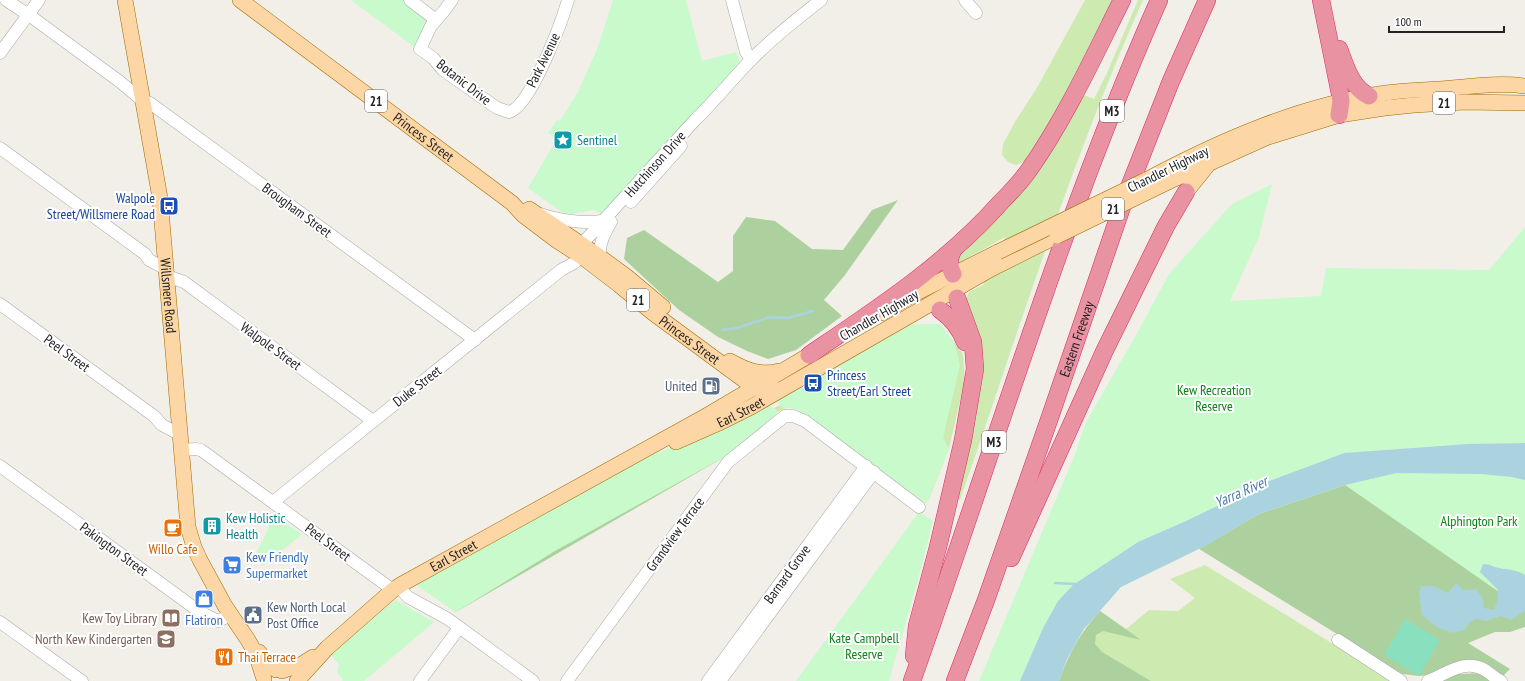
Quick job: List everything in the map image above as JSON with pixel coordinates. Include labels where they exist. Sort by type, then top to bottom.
[{"type":"highway","points":[[809,355],[890,300],[954,250],[993,212],[1028,171],[1072,100],[1122,0]]},
{"type":"highway","name":"M3","points":[[911,681],[943,593],[1069,224],[1130,65],[1159,0]]},
{"type":"highway","name":"Eastern Freeway","points":[[955,681],[986,600],[1126,195],[1171,81],[1207,0]]},
{"type":"highway","points":[[1321,0],[1340,108]]},
{"type":"highway","points":[[1325,20],[1355,85],[1369,96]]},
{"type":"highway","points":[[986,600],[1011,558],[1104,352],[1166,226],[1174,185]]},
{"type":"highway","points":[[911,681],[917,626],[947,513],[963,440],[974,369],[973,342],[949,267],[954,250]]},
{"type":"highway","points":[[934,308],[949,317],[959,329],[968,350],[971,364],[972,385]]},
{"type":"main road","name":"Willsmere Road","points":[[125,0],[160,198],[188,527],[200,560],[231,615],[256,654],[275,676]]},
{"type":"main road","name":"Princess Street","points":[[240,0],[512,203],[523,215],[581,250],[600,257],[626,276],[700,338],[729,360],[748,370],[758,373],[773,373],[784,370]]},
{"type":"main road","name":"Chandler Highway","points":[[754,387],[912,295],[955,288],[991,269],[1174,185],[1237,143],[1273,122],[1305,118],[1340,108],[1369,96],[1394,92],[1463,87],[1510,85],[1525,86]]},
{"type":"main road","name":"Chandler Highway","points":[[1340,108],[1385,108],[1466,102],[1525,103]]},
{"type":"main road","name":"Chandler Highway","points":[[778,390],[934,308],[955,288],[998,252],[1176,164],[1237,143]]},
{"type":"main road","points":[[1146,180],[1174,185]]},
{"type":"main road","name":"Princess Street","points":[[512,203],[531,210],[581,250],[619,285],[725,367],[754,387],[768,391],[778,390]]},
{"type":"main road","name":"Earl Street","points":[[297,681],[327,648],[395,588],[591,480],[754,387]]},
{"type":"main road","name":"Earl Street","points":[[591,480],[720,423],[778,390]]},
{"type":"main road","name":"Willsmere Road","points":[[216,588],[254,640],[261,656],[275,676]]},
{"type":"main road","name":"Earl Street","points":[[275,676],[302,664],[327,648]]},
{"type":"street","name":"Brougham Street","points":[[6,0],[119,80],[143,101],[150,104],[475,340]]},
{"type":"street","points":[[0,53],[39,0]]},
{"type":"street","points":[[410,0],[436,20],[452,0]]},
{"type":"street","name":"Park Avenue","points":[[509,112],[516,109],[522,102],[534,82],[554,39],[568,0]]},
{"type":"street","points":[[732,0],[746,52],[751,59]]},
{"type":"street","name":"Hutchinson Drive","points":[[581,250],[606,222],[669,160],[698,124],[709,106],[751,59],[794,21],[821,0]]},
{"type":"street","points":[[965,0],[976,13]]},
{"type":"street","name":"Botanic Drive","points":[[436,20],[428,29],[420,49],[433,58],[443,70],[498,108],[509,112]]},
{"type":"street","name":"Brougham Street","points":[[119,80],[130,83],[140,83]]},
{"type":"street","name":"Walpole Street","points":[[0,148],[145,254],[149,260],[166,273],[184,282],[373,420]]},
{"type":"street","points":[[531,210],[551,217],[588,222],[606,222]]},
{"type":"street","name":"Hutchinson Drive","points":[[600,257],[600,244],[606,222]]},
{"type":"street","points":[[145,254],[155,255],[165,250]]},
{"type":"street","name":"Duke Street","points":[[273,502],[561,270],[574,263],[581,250]]},
{"type":"street","name":"Peel Street","points":[[0,304],[154,416],[180,428]]},
{"type":"street","name":"Grandview Terrace","points":[[567,681],[728,462],[786,416],[793,416],[805,420],[870,469]]},
{"type":"street","name":"Peel Street","points":[[181,450],[196,448],[201,450],[395,588],[439,614],[533,681]]},
{"type":"street","name":"Pakington Street","points":[[0,466],[200,612],[218,621],[231,615]]},
{"type":"street","points":[[870,469],[919,507]]},
{"type":"street","name":"Barnard Grove","points":[[708,681],[870,469]]},
{"type":"street","name":"Barnard Grove","points":[[720,681],[870,469]]},
{"type":"street","points":[[0,622],[82,681]]},
{"type":"street","points":[[420,681],[459,628]]},
{"type":"street","points":[[1338,640],[1401,681]]},
{"type":"street","points":[[1428,681],[1460,666],[1476,666],[1485,670],[1501,681]]},
{"type":"green space","points":[[351,0],[405,0],[428,20],[428,24],[417,49]]},
{"type":"green space","points":[[613,0],[686,0],[702,61],[736,52],[741,65],[606,215],[593,210],[566,215],[528,188],[557,139],[548,133],[557,120],[560,121],[578,92],[598,47]]},
{"type":"green space","points":[[1085,0],[1116,0],[1061,108],[1024,162],[1016,165],[1008,162],[1002,155],[1003,144],[1016,120],[1038,86]]},
{"type":"green space","points":[[1138,0],[1143,0],[1092,123],[1046,248],[960,500],[956,500],[976,419],[979,389],[965,302],[969,292],[983,285],[1005,237],[959,263],[956,261],[958,256],[1020,190],[1059,140],[1084,95],[1094,99],[1107,73]]},
{"type":"green space","name":"Kew Recreation Reserve","points":[[1272,184],[1259,237],[1230,301],[1321,296],[1326,268],[1489,270],[1525,227],[1525,443],[1467,444],[1344,453],[1267,482],[1186,521],[1138,542],[1073,585],[1058,601],[1043,628],[1020,681],[979,681],[1076,452],[1085,424],[1169,274],[1232,204]]},
{"type":"green space","points":[[898,200],[845,275],[824,300],[842,316],[796,350],[768,359],[718,337],[679,310],[624,259],[627,238],[644,230],[718,282],[733,271],[733,236],[746,217],[775,221],[812,249],[843,250],[872,210]]},
{"type":"green space","points":[[940,324],[963,354],[965,380],[949,448],[930,497],[926,503],[799,410],[788,407],[778,412],[774,408],[792,402],[910,325]]},
{"type":"green space","points":[[940,324],[954,342],[960,365],[943,438],[949,448],[930,497],[926,503],[799,410],[788,407],[784,409],[775,400],[910,325]]},
{"type":"green space","points":[[769,404],[778,412],[726,456],[555,551],[456,612],[417,586],[422,578],[654,454],[721,429]]},
{"type":"green space","points":[[778,412],[726,456],[456,612],[439,600],[474,588]]},
{"type":"green space","points":[[1396,473],[1525,480],[1525,627],[1510,632],[1495,632],[1468,643],[1510,669],[1503,676],[1483,666],[1433,675],[1419,676],[1402,674],[1199,549],[1259,514],[1345,485]]},
{"type":"green space","name":"Alphington Park","points":[[1396,473],[1460,473],[1493,475],[1525,480],[1525,610],[1345,485]]},
{"type":"green space","name":"Kate Campbell Reserve","points":[[919,512],[933,521],[889,681],[796,681]]},
{"type":"green space","points":[[273,515],[302,534],[263,566],[254,557],[265,536]]},
{"type":"green space","points":[[1205,565],[1393,681],[1059,681],[1100,611],[1126,629],[1149,610],[1178,611],[1195,598],[1170,579]]},
{"type":"green space","points":[[395,600],[434,622],[364,681],[342,681],[343,679],[337,673],[339,665],[331,654]]},
{"type":"green space","points":[[1100,611],[1141,640],[1103,631],[1096,635],[1095,644],[1102,652],[1151,681],[1059,681],[1076,644]]},
{"type":"green space","points":[[1405,619],[1440,640],[1419,676],[1384,655]]},
{"type":"green space","points":[[1481,673],[1491,681],[1443,681],[1458,674]]},
{"type":"water","points":[[1525,443],[1525,480],[1481,474],[1396,473],[1345,485],[1259,514],[1205,546],[1121,587],[1084,629],[1067,659],[1059,681],[1020,681],[1043,628],[1058,601],[1073,585],[1138,542],[1186,521],[1267,482],[1344,453],[1467,444]]},
{"type":"water","points":[[1483,564],[1515,571],[1525,575],[1525,611],[1511,620],[1501,616],[1486,621],[1476,619],[1470,622],[1464,630],[1453,633],[1437,627],[1422,615],[1419,593],[1421,586],[1433,586],[1448,593],[1456,583],[1463,590],[1476,589],[1483,599],[1484,608],[1494,610],[1498,599],[1498,590],[1480,572]]},
{"type":"waterway","points":[[722,330],[737,328],[770,317],[788,318],[813,311]]},
{"type":"waterway","points":[[1055,583],[1076,584]]},
{"type":"place","name":"Sentinel","points":[[563,140]]},
{"type":"place","name":"Walpole Street/Willsmere Road","points":[[169,206]]},
{"type":"place","name":"Princess Street/Earl Street","points":[[813,383]]},
{"type":"place","name":"United","points":[[711,386]]},
{"type":"place","name":"Kew Holistic Health","points":[[212,526]]},
{"type":"place","name":"Willo Cafe","points":[[173,528]]},
{"type":"place","name":"Kew Friendly Supermarket","points":[[232,565]]},
{"type":"place","name":"Flatiron","points":[[204,599]]},
{"type":"place","name":"Kew North Local Post Office","points":[[253,615]]},
{"type":"place","name":"Kew Toy Library","points":[[171,618]]},
{"type":"place","name":"North Kew Kindergarten","points":[[166,639]]},
{"type":"place","name":"Thai Terrace","points":[[224,657]]},
{"type":"water label","name":"Yarra River","points":[[1241,492]]}]
